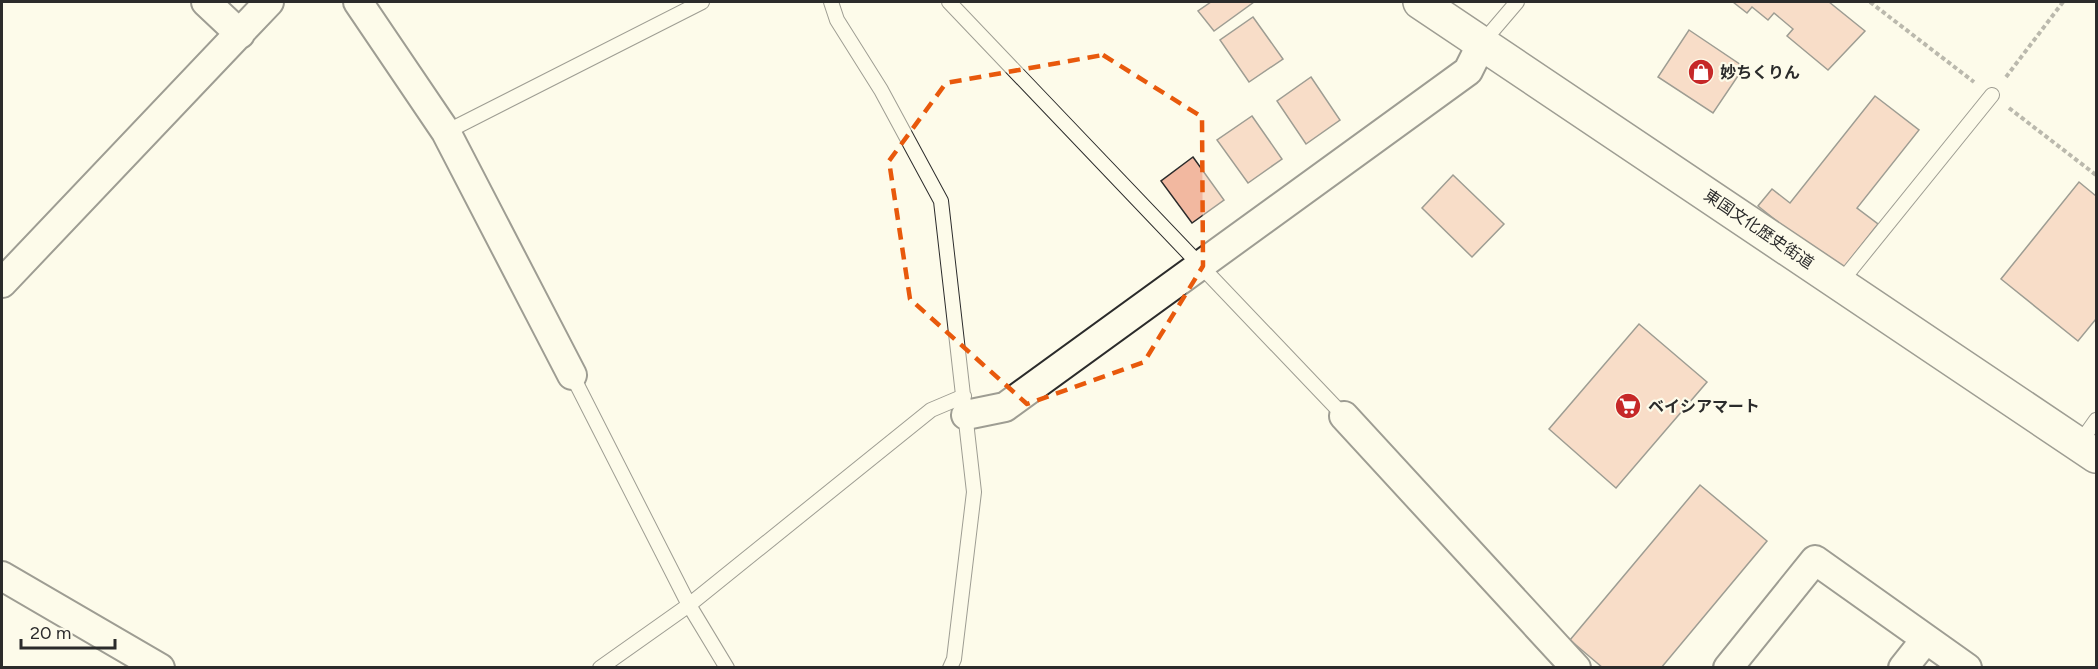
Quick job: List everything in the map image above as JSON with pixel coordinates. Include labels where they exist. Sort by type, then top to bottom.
[{"type":"highway","name":"東国文化歴史街道","points":[[1420,2],[1840,283],[2091,440]]},
{"type":"street","points":[[206,2],[240,34]]},
{"type":"street","points":[[2,283],[269,2]]},
{"type":"street","points":[[358,2],[446,132],[572,375]]},
{"type":"street","points":[[965,405],[1005,407],[1202,267],[1468,71],[1482,43]]},
{"type":"street","points":[[1344,416],[1576,668]]},
{"type":"street","points":[[1728,668],[1815,560],[1967,668]]},
{"type":"street","points":[[2,576],[160,668]]},
{"type":"street","points":[[1903,668],[1926,639]]},
{"type":"lane","points":[[446,132],[702,2]]},
{"type":"lane","points":[[831,2],[837,20],[881,90],[941,201],[974,492],[950,668]]},
{"type":"lane","points":[[949,2],[1344,416]]},
{"type":"lane","points":[[1482,43],[1517,2]]},
{"type":"lane","points":[[1840,283],[1992,96]]},
{"type":"lane","points":[[572,375],[689,605],[727,668]]},
{"type":"lane","points":[[600,668],[689,605],[931,410],[965,405]]},
{"type":"path","points":[[1870,2],[2097,175]]},
{"type":"path","points":[[1992,96],[2063,2]]},
{"type":"highlighted area","points":[[1103,55],[1202,117],[1203,266],[1144,362],[1027,404],[910,299],[889,161],[946,83]]},
{"type":"building","points":[[1211,2],[1254,2],[1214,31],[1198,11]]},
{"type":"building","points":[[1733,2],[1829,2],[1865,31],[1828,70],[1787,36],[1793,29],[1774,13],[1768,20],[1752,7],[1747,13]]},
{"type":"building","points":[[1253,17],[1283,59],[1249,82],[1220,40]]},
{"type":"building","name":"妙ちくりん","points":[[1689,30],[1744,67],[1713,113],[1658,77]]},
{"type":"building","points":[[1311,77],[1340,120],[1306,144],[1277,101]]},
{"type":"building","points":[[1875,96],[1919,130],[1857,208],[1878,224],[1840,272],[1758,206],[1772,189],[1790,203]]},
{"type":"building","points":[[1252,116],[1282,159],[1248,183],[1217,140]]},
{"type":"building","points":[[1193,157],[1224,200],[1192,223],[1161,181]]},
{"type":"building","points":[[1453,175],[1504,224],[1472,257],[1422,208]]},
{"type":"building","points":[[2079,182],[2096,196],[2096,319],[2078,341],[2001,279]]},
{"type":"building","name":"ベイシアマート","points":[[1639,324],[1707,382],[1616,488],[1549,429]]},
{"type":"building","points":[[1700,485],[1767,541],[1661,668],[1603,668],[1570,640]]},
{"type":"place","name":"妙ちくりん","points":[[1701,72]]},
{"type":"place","name":"ベイシアマート","points":[[1628,406]]}]
